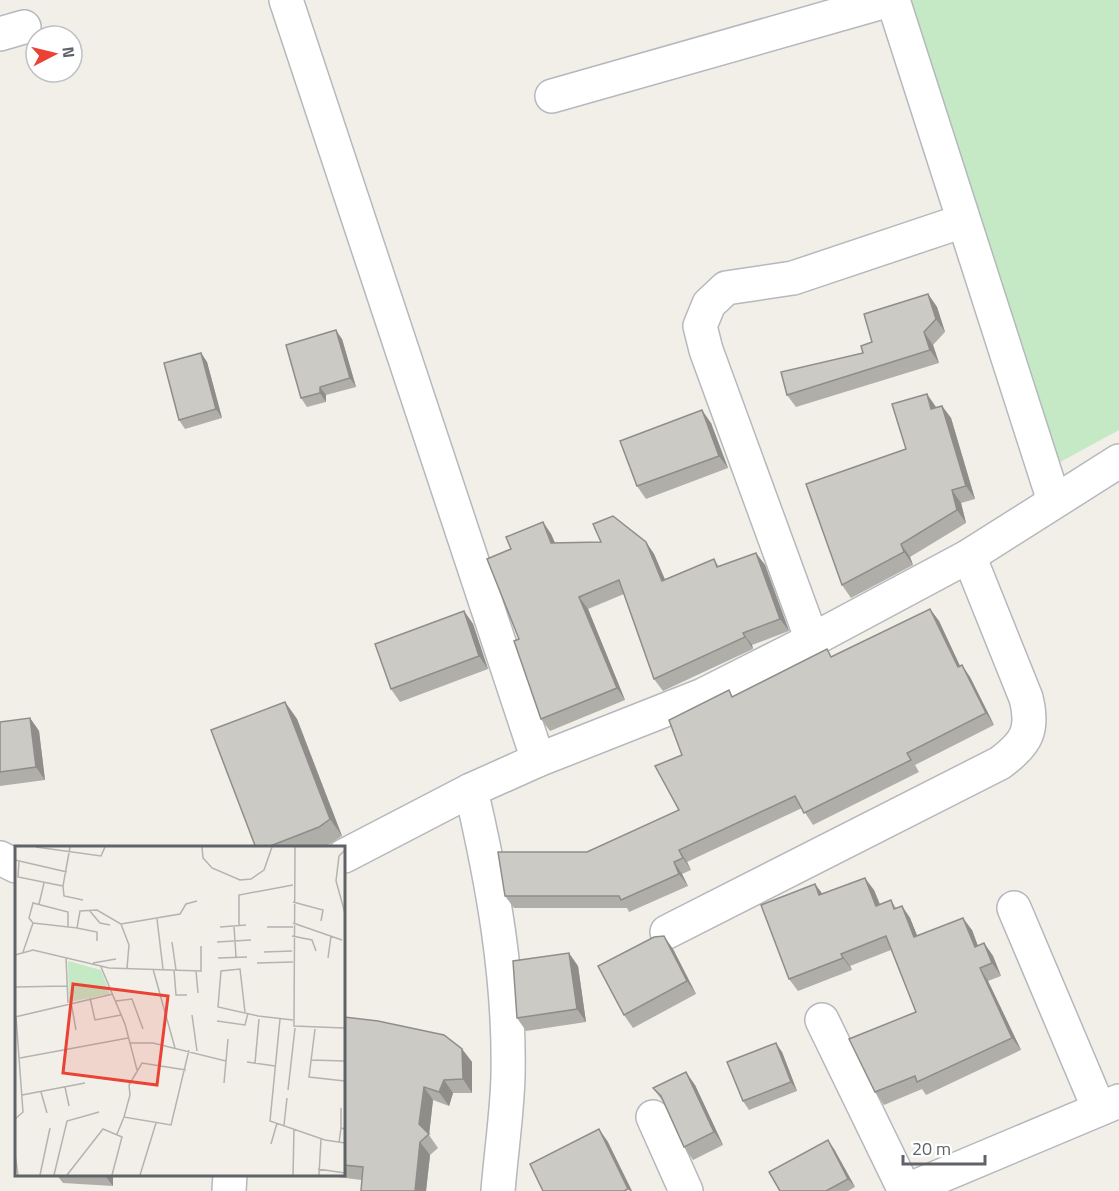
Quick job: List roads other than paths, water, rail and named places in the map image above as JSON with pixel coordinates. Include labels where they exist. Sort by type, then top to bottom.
[{"type":"street","points":[[286,0],[538,760]]},
{"type":"street","points":[[552,96],[892,0],[1054,501]]},
{"type":"street","points":[[812,640],[699,326],[709,304],[726,288],[792,278],[963,221]]},
{"type":"street","points":[[345,855],[471,790],[538,760],[703,695],[812,640],[969,556],[1119,461]]},
{"type":"street","points":[[667,932],[1000,763],[1017,750],[1031,720],[1026,698],[969,556]]},
{"type":"street","points":[[471,790],[492,877],[507,1001],[508,1078],[498,1191]]},
{"type":"street","points":[[0,858],[15,866]]},
{"type":"street","points":[[822,1020],[905,1191],[1109,1105],[1014,908]]},
{"type":"street","points":[[653,1117],[686,1191]]},
{"type":"street","points":[[229,1191],[231,1176]]}]
